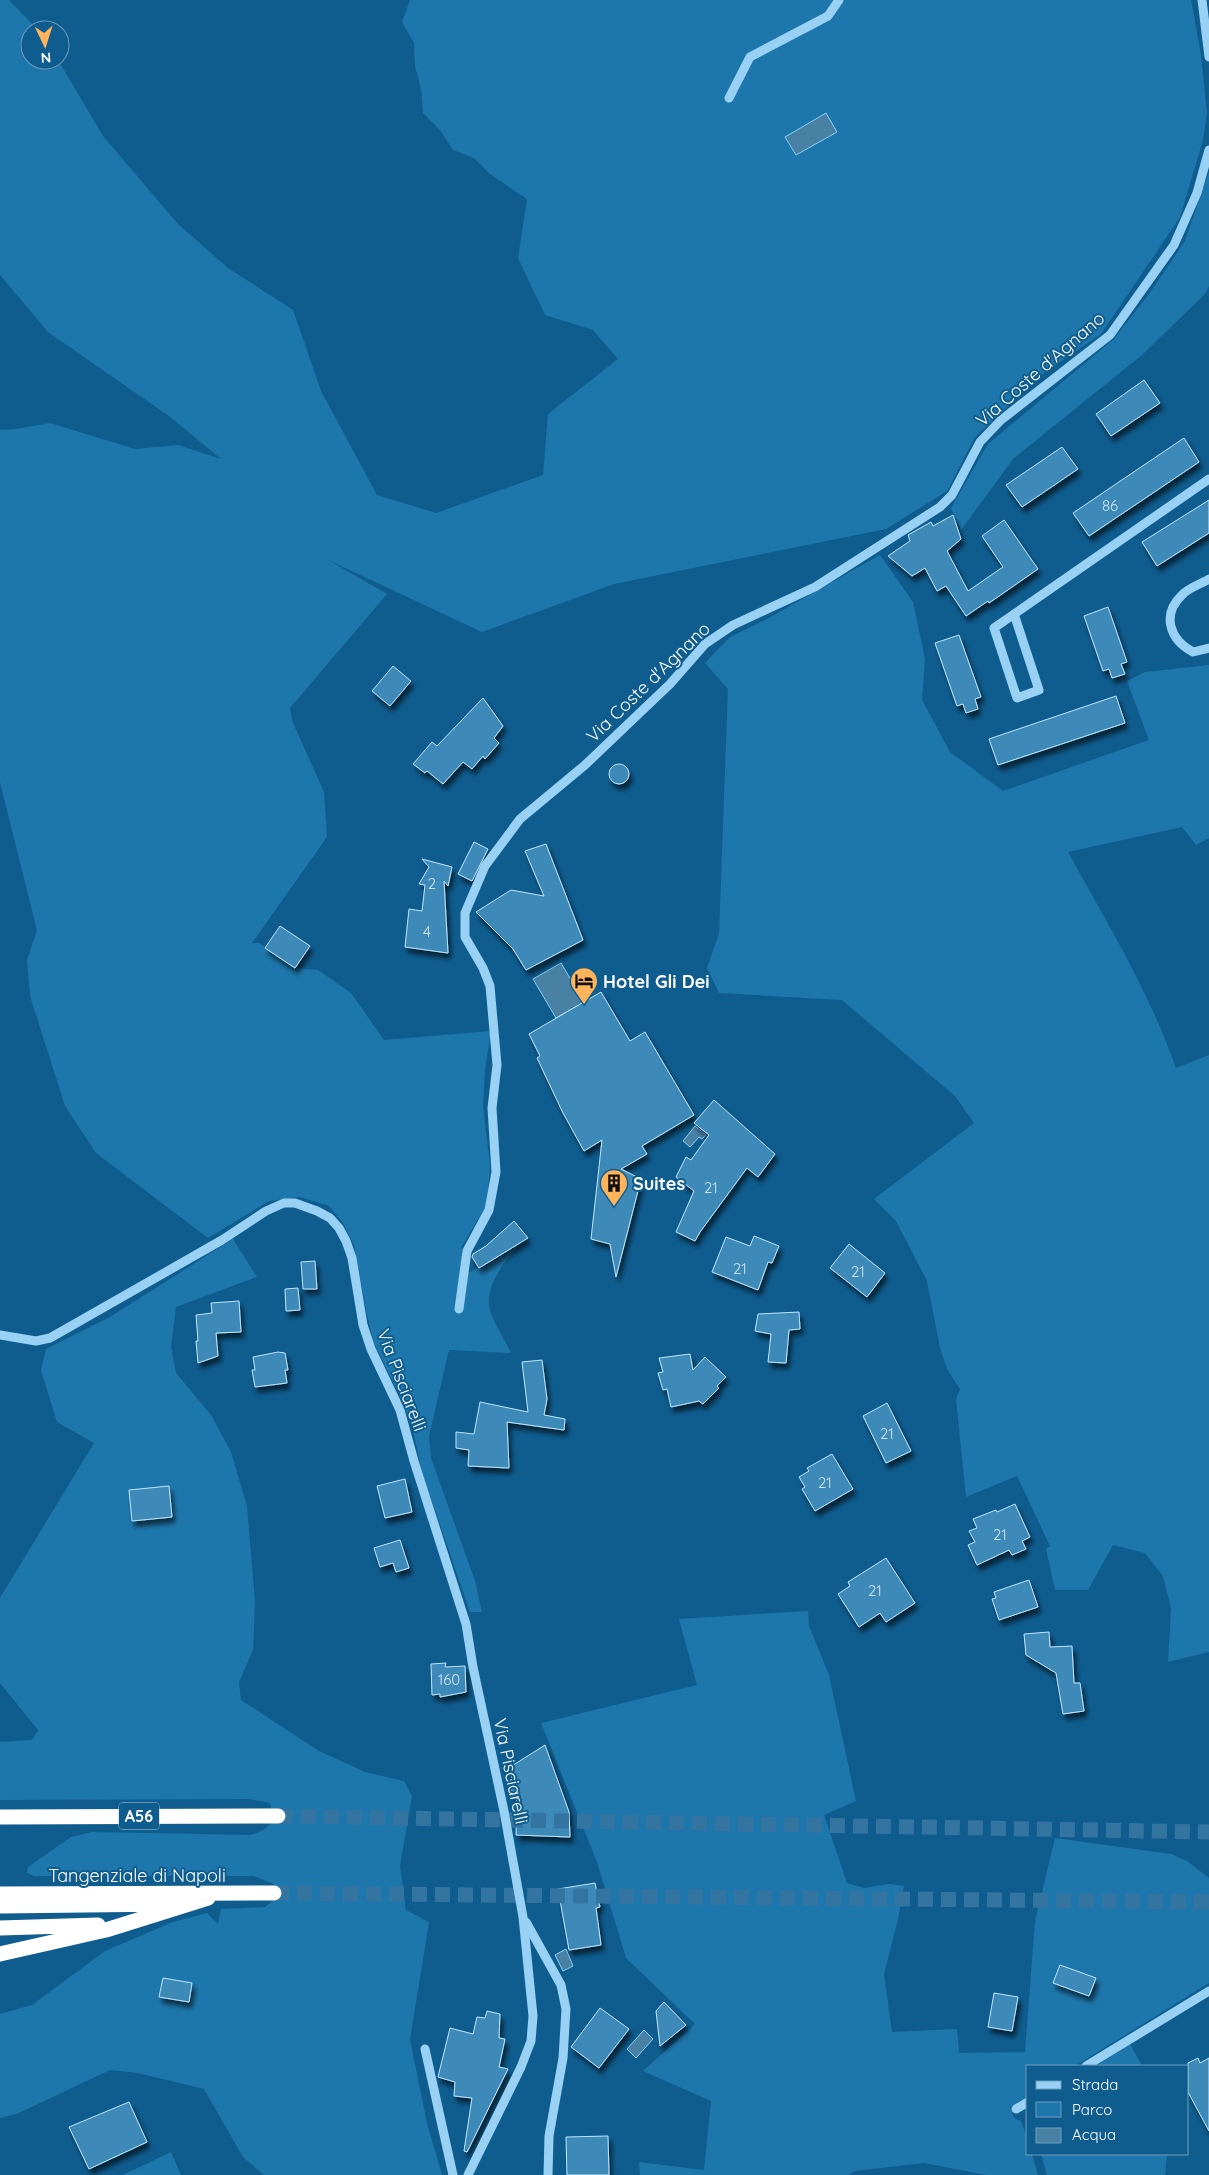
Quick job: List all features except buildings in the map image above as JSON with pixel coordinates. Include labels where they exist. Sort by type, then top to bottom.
[{"type":"highway","name":"A56","points":[[0,1817],[278,1816]]},
{"type":"highway","name":"Tangenziale di Napoli","points":[[0,1891],[20,1894],[274,1893]]},
{"type":"highway","points":[[0,1954],[127,1924],[223,1893]]},
{"type":"highway","points":[[0,1906],[189,1904]]},
{"type":"highway","points":[[0,1916],[158,1914]]},
{"type":"highway","points":[[0,1928],[127,1924]]},
{"type":"highway","points":[[0,1938],[87,1934]]},
{"type":"highway","points":[[0,1947],[48,1943]]},
{"type":"street","points":[[729,98],[750,57],[828,16],[839,0]]},
{"type":"street","points":[[1202,0],[1209,57]]},
{"type":"street","name":"Via Coste d'Agnano","points":[[459,1309],[467,1251],[489,1210],[496,1172],[492,1108],[498,1065],[490,986],[484,968],[465,937],[465,913],[485,866],[520,819],[585,765],[670,684],[705,644],[732,625],[814,587],[940,506],[952,495],[980,442],[1001,420],[1110,335],[1174,245],[1197,193],[1209,150]]},
{"type":"street","points":[[1014,614],[1039,690],[1017,698],[994,628],[1014,614],[1209,478]]},
{"type":"street","points":[[1209,579],[1182,594],[1172,609],[1170,623],[1182,646],[1193,652],[1209,648]]},
{"type":"street","name":"Via Pisciarelli","points":[[0,1335],[36,1341],[50,1338],[222,1240],[266,1211],[284,1203],[295,1203],[318,1211],[330,1218],[339,1228],[352,1258],[363,1325],[371,1349],[400,1410],[414,1461],[466,1624],[524,1917]]},
{"type":"street","points":[[468,2175],[521,2067],[531,2040],[533,2016],[524,1917]]},
{"type":"street","points":[[524,1917],[560,1985],[566,2009],[563,2058],[549,2136],[548,2175]]},
{"type":"street","points":[[1088,2065],[1209,1991]]},
{"type":"street","points":[[425,2048],[453,2175]]},
{"type":"street","points":[[1016,2109],[1026,2103]]},
{"type":"green space","points":[[0,0],[9,0],[28,20],[20,20],[20,70],[64,70],[103,136],[178,224],[228,268],[293,310],[321,391],[377,495],[436,513],[543,475],[548,414],[618,359],[593,330],[545,315],[518,258],[527,199],[490,174],[474,158],[453,150],[440,130],[423,113],[421,89],[415,66],[414,43],[402,22],[410,0],[1191,0],[1201,55],[1207,113],[1203,140],[1180,217],[1101,334],[1040,376],[975,437],[947,491],[886,529],[614,584],[482,632],[328,560],[387,594],[290,708],[293,723],[324,792],[327,837],[252,943],[259,943],[295,968],[318,970],[351,993],[384,1040],[491,1031],[485,1070],[483,1107],[490,1165],[487,1204],[462,1246],[462,1277],[524,1240],[498,1272],[490,1291],[490,1311],[511,1353],[449,1350],[429,1436],[431,1458],[475,1581],[482,1612],[470,1612],[422,1472],[413,1430],[403,1403],[374,1343],[354,1245],[343,1223],[329,1206],[300,1197],[269,1201],[208,1238],[96,1153],[65,1106],[30,996],[27,960],[37,930],[0,782],[0,430],[50,423],[135,449],[178,445],[221,459],[169,416],[48,332],[0,275]]},
{"type":"green space","points":[[1209,172],[1209,286],[1205,294],[1142,355],[1013,459],[961,530],[951,508],[988,444],[1114,339],[1149,294],[1185,241]]},
{"type":"green space","points":[[880,555],[913,602],[925,659],[922,700],[950,752],[1003,791],[1149,740],[1127,681],[1145,672],[1209,665],[1209,838],[1196,845],[1182,827],[1068,852],[1140,985],[1176,1068],[1209,1055],[1209,1652],[1168,1662],[1171,1608],[1163,1576],[1145,1553],[1113,1545],[1088,1590],[1055,1590],[1046,1549],[1050,1546],[1017,1476],[966,1497],[956,1399],[960,1389],[947,1369],[940,1348],[927,1281],[896,1221],[874,1199],[974,1123],[955,1096],[842,1000],[719,993],[707,968],[719,934],[728,689],[705,663],[730,637],[769,618]]},
{"type":"green space","points":[[233,1239],[257,1277],[176,1307],[171,1347],[176,1373],[211,1415],[231,1452],[247,1506],[255,1602],[253,1650],[239,1682],[241,1700],[319,1751],[365,1772],[404,1781],[412,1796],[400,1866],[406,1910],[429,1922],[410,2040],[427,2123],[442,2175],[264,2175],[243,2157],[204,2089],[138,2073],[110,2070],[19,2113],[0,2118],[0,2014],[32,2005],[105,1951],[173,1922],[207,1913],[218,1924],[221,1909],[265,1907],[274,1900],[274,1884],[254,1876],[34,1876],[27,1873],[28,1867],[71,1837],[92,1832],[250,1835],[262,1831],[274,1821],[270,1803],[249,1799],[0,1800],[0,1742],[32,1740],[38,1730],[0,1683],[0,1598],[94,1443],[57,1422],[41,1370],[46,1349],[110,1317]]},
{"type":"green space","points":[[808,1611],[809,1626],[829,1675],[856,1801],[824,1815],[847,1883],[864,1888],[889,1884],[904,1886],[884,1974],[892,2032],[957,2029],[959,2053],[1025,2052],[1035,1921],[1055,1838],[1171,1854],[1187,1861],[1209,1878],[1209,1983],[1077,2065],[1026,2065],[1026,2097],[1010,2107],[1014,2118],[1021,2121],[1026,2135],[1026,2155],[1032,2155],[1038,2175],[986,2175],[924,2163],[855,2171],[849,2175],[640,2175],[639,2162],[704,2170],[711,2101],[643,2071],[695,2024],[626,1958],[597,1862],[541,1723],[697,1685],[679,1619]]},
{"type":"green space","points":[[1130,2044],[1141,2065],[1098,2065]]},
{"type":"green space","points":[[171,2152],[181,2175],[123,2175]]},
{"type":"green space","points":[[1041,2155],[1167,2155],[1165,2175],[1047,2175]]},
{"type":"water","points":[[826,113],[837,132],[796,155],[785,137]]},
{"type":"water","points":[[561,963],[584,1002],[556,1018],[533,979]]},
{"type":"water","points":[[695,1126],[706,1135],[702,1139],[699,1137],[690,1147],[683,1141]]},
{"type":"water","points":[[566,1949],[573,1966],[563,1971],[555,1955]]},
{"type":"water","points":[[644,2030],[653,2039],[636,2058],[627,2049]]},
{"type":"tunnel","points":[[278,1816],[1209,1832]]},
{"type":"tunnel","points":[[274,1893],[1209,1902]]},
{"type":"place","name":"Hotel Gli Dei","points":[[584,1005]]},
{"type":"place","name":"Suites","points":[[614,1207]]}]
